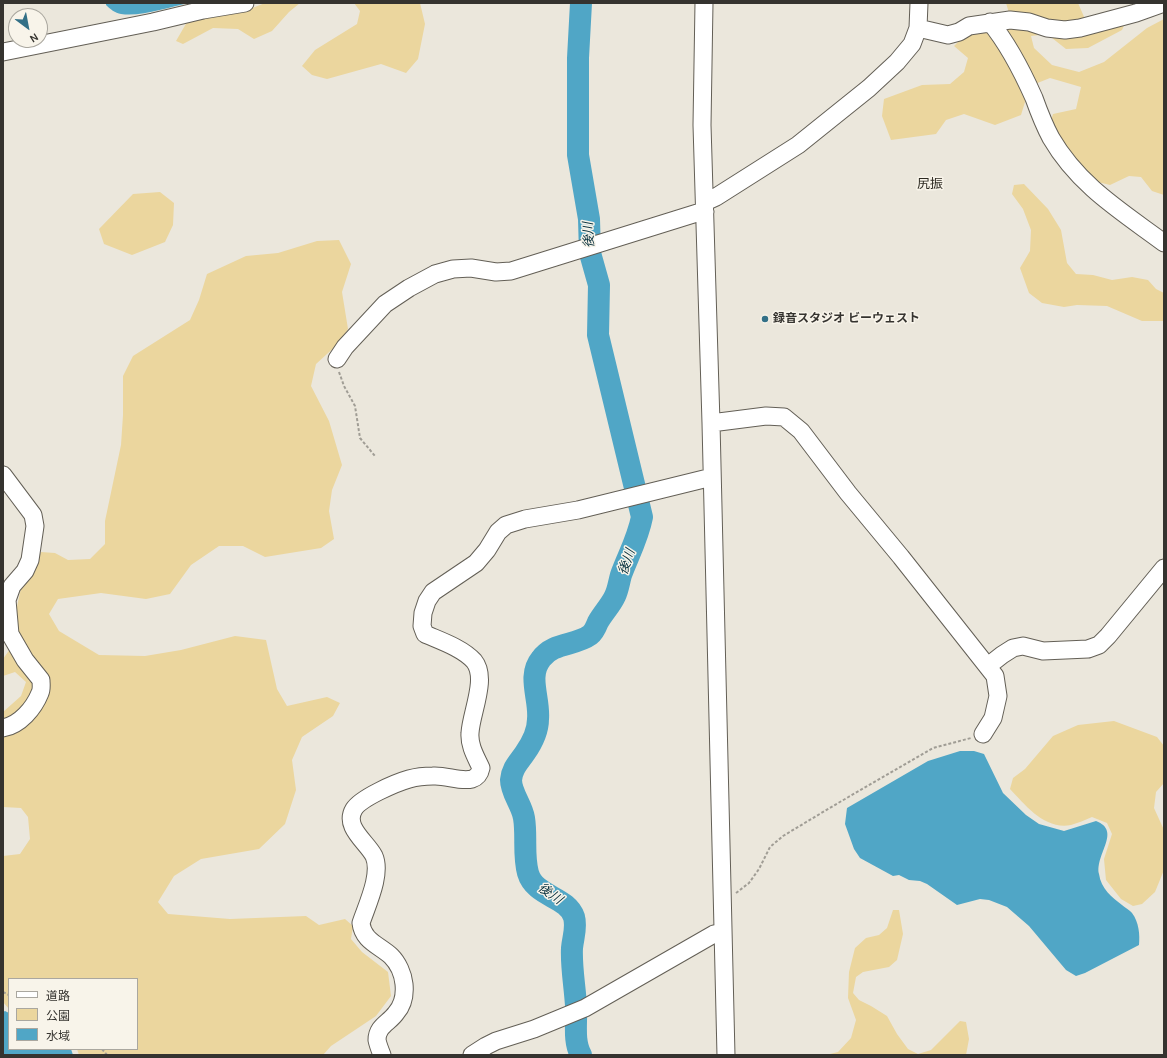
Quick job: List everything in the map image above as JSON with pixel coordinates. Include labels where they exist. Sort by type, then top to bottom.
[{"type":"street","points":[[3,52],[153,22],[203,10],[245,3]]},
{"type":"street","points":[[704,3],[702,125],[711,424],[726,1055]]},
{"type":"street","points":[[337,359],[345,347],[385,304],[409,288],[435,274],[453,269],[471,268],[496,272],[511,271],[697,213],[716,197],[798,145],[869,88],[897,62],[912,44],[918,28],[919,3]]},
{"type":"street","points":[[918,28],[948,36],[969,26],[1010,20],[1065,30],[1080,28],[1136,13],[1164,3]]},
{"type":"street","points":[[990,22],[1000,34],[1019,64],[1042,122],[1063,157],[1098,195],[1164,243]]},
{"type":"street","points":[[711,424],[766,416],[784,418],[802,431],[848,493],[901,556],[995,676],[998,696],[993,718],[983,734]]},
{"type":"street","points":[[3,475],[33,515],[35,526],[30,560],[25,571],[12,586],[7,600],[10,634],[25,660],[41,680],[41,692],[22,720],[3,728]]},
{"type":"street","points":[[382,1055],[377,1041],[379,1031],[384,1024],[396,1014],[403,1002],[404,985],[401,970],[392,957],[370,941],[362,932],[361,923],[377,870],[374,857],[352,826],[351,819],[353,810],[361,802],[386,787],[410,778],[434,776],[464,780],[473,779],[480,774],[481,768],[471,747],[470,734],[479,684],[479,670],[474,662],[463,652],[425,634],[422,626],[423,613],[427,601],[433,592],[476,563],[487,550],[498,532],[506,525],[525,519],[578,510],[712,477]]},
{"type":"street","points":[[988,666],[1008,651],[1023,646],[1043,651],[1088,649],[1099,645],[1164,568]]},
{"type":"street","points":[[472,1055],[496,1041],[534,1029],[575,1012],[714,934],[723,932]]},
{"type":"path","points":[[337,359],[338,368],[344,386],[355,406],[360,438],[375,456]]},
{"type":"path","points":[[722,898],[739,892],[749,883],[759,869],[770,847],[783,836],[933,748],[983,734]]},
{"type":"green space","points":[[265,3],[300,3],[289,12],[272,31],[254,39],[238,29],[213,28],[183,44],[176,41],[187,22],[214,14],[250,9]]},
{"type":"green space","points":[[354,3],[420,3],[425,24],[418,59],[406,73],[381,64],[327,79],[312,75],[302,66],[315,50],[357,24],[360,11]]},
{"type":"green space","points":[[1006,3],[1078,3],[1085,19],[1127,19],[1122,30],[1088,48],[1066,49],[1047,34],[1031,36],[1034,48],[1052,65],[1079,72],[1104,62],[1147,28],[1164,19],[1164,195],[1152,191],[1141,177],[1129,176],[1110,185],[1098,182],[1067,150],[1049,128],[1053,114],[1076,109],[1081,87],[1050,78],[1030,86],[1021,115],[995,125],[964,114],[946,120],[936,134],[891,140],[882,116],[884,99],[922,85],[950,84],[964,72],[968,58],[954,46],[967,33],[1009,13]]},
{"type":"green space","points":[[1024,184],[1048,209],[1061,230],[1067,263],[1076,274],[1093,275],[1112,280],[1132,277],[1148,280],[1156,289],[1164,293],[1164,321],[1142,321],[1107,306],[1077,305],[1064,307],[1042,303],[1029,293],[1020,268],[1030,251],[1031,230],[1023,209],[1012,194],[1014,185]]},
{"type":"green space","points":[[160,192],[174,203],[173,225],[165,242],[132,255],[104,244],[99,229],[133,194]]},
{"type":"green space","points":[[339,240],[351,264],[342,292],[348,329],[338,344],[316,364],[311,386],[329,421],[342,465],[332,490],[329,511],[334,539],[321,548],[265,557],[243,546],[219,546],[191,565],[170,594],[146,599],[101,593],[58,599],[49,614],[59,631],[99,655],[145,656],[181,650],[235,636],[266,640],[277,689],[287,706],[327,697],[340,703],[333,716],[302,737],[292,760],[296,790],[285,824],[259,849],[201,859],[174,876],[158,902],[168,914],[230,919],[306,916],[319,925],[345,919],[353,926],[351,939],[362,952],[388,972],[391,996],[376,1016],[331,1046],[323,1055],[79,1055],[77,1050],[138,1050],[138,978],[8,978],[8,1008],[3,1002],[3,856],[20,854],[30,839],[28,817],[21,808],[3,807],[3,712],[21,696],[26,682],[15,672],[3,676],[3,659],[19,636],[16,611],[21,588],[33,569],[41,552],[55,553],[68,560],[90,559],[105,544],[105,521],[121,445],[123,376],[133,356],[190,320],[199,300],[207,274],[246,256],[278,253],[317,241]]},
{"type":"green space","points":[[1114,721],[1157,737],[1164,746],[1164,783],[1156,792],[1154,808],[1164,830],[1164,870],[1155,892],[1142,904],[1133,906],[1121,899],[1106,880],[1104,859],[1112,834],[1107,823],[1092,817],[1071,825],[1062,826],[1053,824],[1044,820],[1029,809],[1010,789],[1013,778],[1025,769],[1053,736],[1078,725]]},
{"type":"green space","points":[[893,910],[899,910],[903,934],[897,960],[889,967],[863,972],[856,977],[853,993],[859,1000],[887,1016],[897,1034],[908,1049],[918,1054],[931,1050],[960,1021],[966,1022],[969,1039],[966,1055],[826,1055],[838,1052],[851,1038],[856,1020],[848,998],[849,972],[855,948],[866,938],[879,935],[887,928]]},
{"type":"water","points":[[106,3],[189,3],[146,13],[129,15],[115,12],[106,5]]},
{"type":"water","points":[[960,751],[974,751],[984,754],[1003,793],[1026,815],[1039,824],[1064,831],[1096,821],[1103,825],[1107,831],[1107,837],[1100,859],[1100,879],[1102,884],[1114,899],[1130,911],[1136,920],[1139,945],[1085,973],[1076,976],[1066,970],[1029,926],[1007,907],[989,900],[980,899],[957,905],[927,884],[920,881],[909,880],[899,875],[893,876],[860,858],[854,849],[845,824],[847,808],[928,761]]},
{"type":"water","points":[[3,1012],[8,1012],[8,1050],[71,1050],[73,1055],[3,1055]]},
{"type":"waterway","name":"後川","points":[[581,3],[578,58],[578,155],[589,219],[590,253],[599,285],[598,335],[642,517],[635,540],[621,575],[616,594],[594,631],[590,635],[578,641],[552,650],[541,659],[537,666],[534,680],[538,711],[537,728],[530,745],[514,769],[511,785],[524,818],[528,873],[537,887],[565,905],[574,917],[575,929],[572,948],[572,962],[576,1006],[576,1038],[581,1055]]},
{"type":"place","name":"録音スタジオ ビーウェスト","points":[[765,319]]},
{"type":"district","name":"尻振","points":[[930,184]]}]
